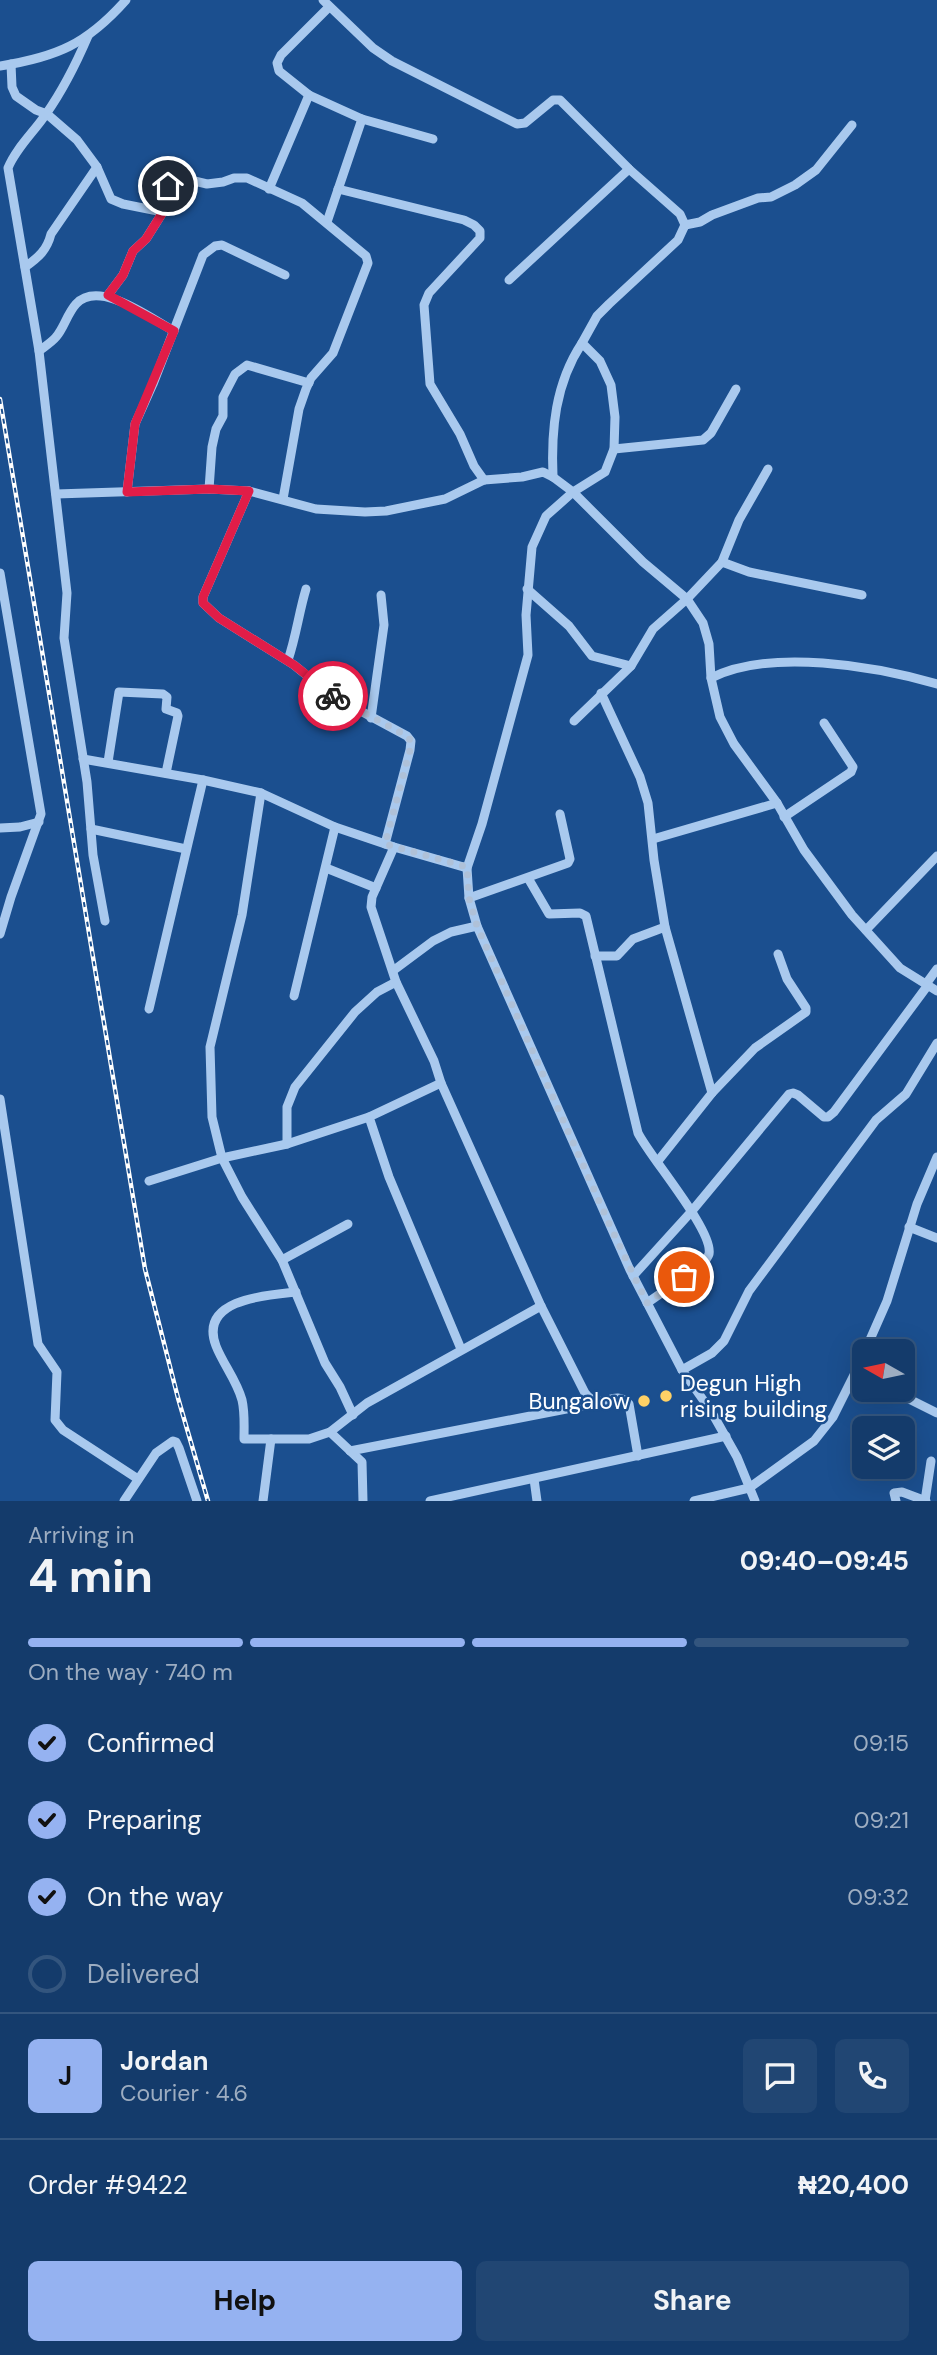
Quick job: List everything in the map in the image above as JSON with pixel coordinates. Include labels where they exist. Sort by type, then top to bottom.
[{"type":"street","points":[[0,66],[60,52],[107,22],[126,0]]},
{"type":"street","points":[[433,139],[362,119],[309,95],[279,71],[277,63],[281,55],[326,3],[373,48],[392,61],[517,124],[525,123],[554,100],[559,100],[629,169],[680,214],[685,225],[678,240],[597,316],[574,354],[555,416],[552,438],[553,477]]},
{"type":"street","points":[[88,36],[67,81],[47,114],[12,158],[8,168],[39,351],[67,593],[64,638],[83,760],[93,855],[105,920]]},
{"type":"street","points":[[11,65],[12,87],[16,96],[47,114],[77,140],[97,167],[111,199],[163,212]]},
{"type":"street","points":[[269,189],[309,95]]},
{"type":"street","points":[[327,222],[362,119]]},
{"type":"street","points":[[685,225],[700,222],[758,198],[771,197],[795,185],[816,170],[852,125]]},
{"type":"street","points":[[25,267],[40,257],[48,246],[51,234],[97,167]]},
{"type":"street","points":[[509,280],[629,169]]},
{"type":"street","points":[[108,295],[123,275],[133,251],[146,239],[163,212],[168,186],[173,181],[186,179],[207,184],[247,178],[302,203],[366,256],[368,263],[333,353],[309,383],[299,409],[283,499]]},
{"type":"street","points":[[338,189],[464,220],[480,231],[480,238],[429,293],[424,305],[430,384],[484,480]]},
{"type":"street","points":[[127,492],[135,424],[203,255],[215,246],[222,245],[285,275]]},
{"type":"street","points":[[39,351],[56,338],[74,306],[82,298],[108,295],[174,331]]},
{"type":"street","points":[[582,343],[600,361],[611,385],[615,417],[614,449],[605,472],[573,492],[541,522],[532,547],[527,589],[528,655],[482,824],[467,867],[469,898],[477,926],[633,1276],[682,1370],[726,1436],[755,1501]]},
{"type":"street","points":[[209,489],[212,447],[216,429],[223,416],[223,397],[235,374],[247,365],[309,383]]},
{"type":"street","points":[[614,449],[703,440],[711,433],[736,389]]},
{"type":"street","points":[[574,720],[631,666],[653,629],[687,599],[722,562],[739,520],[768,469]]},
{"type":"street","points":[[56,494],[209,489],[249,491],[316,509],[386,511],[445,499],[484,480],[522,477],[543,472],[553,477],[573,492],[643,562],[687,599],[703,623],[709,644],[711,678],[720,717],[734,744],[777,803],[804,850],[852,915],[900,968],[930,987]]},
{"type":"street","points":[[249,491],[203,597],[203,603],[219,618],[288,660],[331,695],[407,736],[411,741],[389,845],[372,906],[396,982],[434,1061],[441,1083],[541,1306],[585,1393],[590,1400],[599,1403]]},
{"type":"street","points":[[722,562],[749,572],[862,595]]},
{"type":"street","points":[[0,573],[41,814],[0,934]]},
{"type":"street","points":[[288,660],[306,589]]},
{"type":"street","points":[[527,589],[569,626],[592,656],[631,666]]},
{"type":"street","points":[[371,718],[384,625],[382,595]]},
{"type":"street","points":[[711,678],[727,670],[810,662],[900,673],[937,684]]},
{"type":"street","points":[[108,762],[119,692],[163,694],[167,697],[166,709],[178,714],[166,773]]},
{"type":"street","points":[[601,693],[640,776],[648,803],[654,860],[666,927],[712,1093]]},
{"type":"street","points":[[784,817],[851,772],[853,767],[824,723]]},
{"type":"street","points":[[83,760],[203,779],[261,793],[335,827],[467,867]]},
{"type":"street","points":[[149,1009],[203,779]]},
{"type":"street","points":[[261,793],[242,915],[210,1047],[212,1117],[222,1158],[282,1260],[325,1363],[353,1415]]},
{"type":"street","points":[[653,839],[777,803]]},
{"type":"street","points":[[469,898],[568,863],[570,859],[560,814]]},
{"type":"street","points":[[0,828],[39,822]]},
{"type":"street","points":[[294,996],[335,827]]},
{"type":"street","points":[[91,829],[186,849]]},
{"type":"street","points":[[866,930],[937,856]]},
{"type":"street","points":[[326,868],[376,888]]},
{"type":"street","points":[[528,878],[549,914],[580,913],[586,916],[638,1133],[691,1212],[709,1246],[709,1256],[703,1264],[647,1303]]},
{"type":"street","points":[[394,970],[433,941],[452,932],[477,926]]},
{"type":"street","points":[[595,956],[617,956],[633,939],[666,927]]},
{"type":"street","points":[[658,1161],[712,1093],[755,1048],[806,1012],[787,979],[778,954]]},
{"type":"street","points":[[633,1276],[691,1212],[789,1094],[798,1095],[824,1117],[828,1117],[930,987],[937,969]]},
{"type":"street","points":[[287,1144],[287,1107],[295,1087],[355,1012],[377,992],[396,982]]},
{"type":"street","points":[[682,1370],[712,1353],[724,1341],[750,1291],[876,1120],[906,1094],[937,1043]]},
{"type":"street","points":[[149,1181],[222,1158],[287,1144],[369,1117],[441,1083]]},
{"type":"street","points":[[0,1098],[38,1344],[57,1372],[55,1420],[63,1430],[138,1479]]},
{"type":"street","points":[[369,1117],[389,1177],[461,1349]]},
{"type":"street","points":[[871,1339],[887,1301],[917,1204],[937,1157]]},
{"type":"street","points":[[282,1260],[348,1224]]},
{"type":"street","points":[[909,1227],[937,1238]]},
{"type":"street","points":[[296,1292],[244,1299],[221,1313],[215,1322],[215,1345],[241,1400],[244,1438],[309,1439],[330,1432],[368,1403],[541,1306]]},
{"type":"street","points":[[694,1501],[749,1488],[814,1441],[852,1386]]},
{"type":"street","points":[[350,1451],[599,1403],[615,1397],[624,1399],[629,1404],[638,1455]]},
{"type":"street","points":[[915,1402],[937,1413]]},
{"type":"street","points":[[330,1432],[362,1462],[363,1501]]},
{"type":"street","points":[[430,1501],[726,1436]]},
{"type":"street","points":[[263,1501],[271,1439]]},
{"type":"street","points":[[124,1501],[156,1453],[173,1441],[176,1442],[197,1501]]},
{"type":"street","points":[[896,1501],[894,1493],[902,1492],[925,1501],[931,1461]]},
{"type":"street","points":[[534,1479],[537,1501]]},
{"type":"railway","points":[[0,399],[145,1269],[208,1501]]},
{"type":"way so far","points":[[333,696],[407,736],[411,741],[385,844],[467,867],[469,898],[477,926],[647,1303],[684,1277]]},
{"type":"place","name":"Degun High rising building","points":[[666,1396]]},
{"type":"place","name":"Bungalow","points":[[644,1401]]},
{"type":"route","points":[[168,186],[163,212],[146,239],[133,251],[123,275],[108,295],[174,331],[135,424],[127,492],[209,489],[249,491],[203,597],[203,603],[219,618],[294,665],[333,696]]}]
